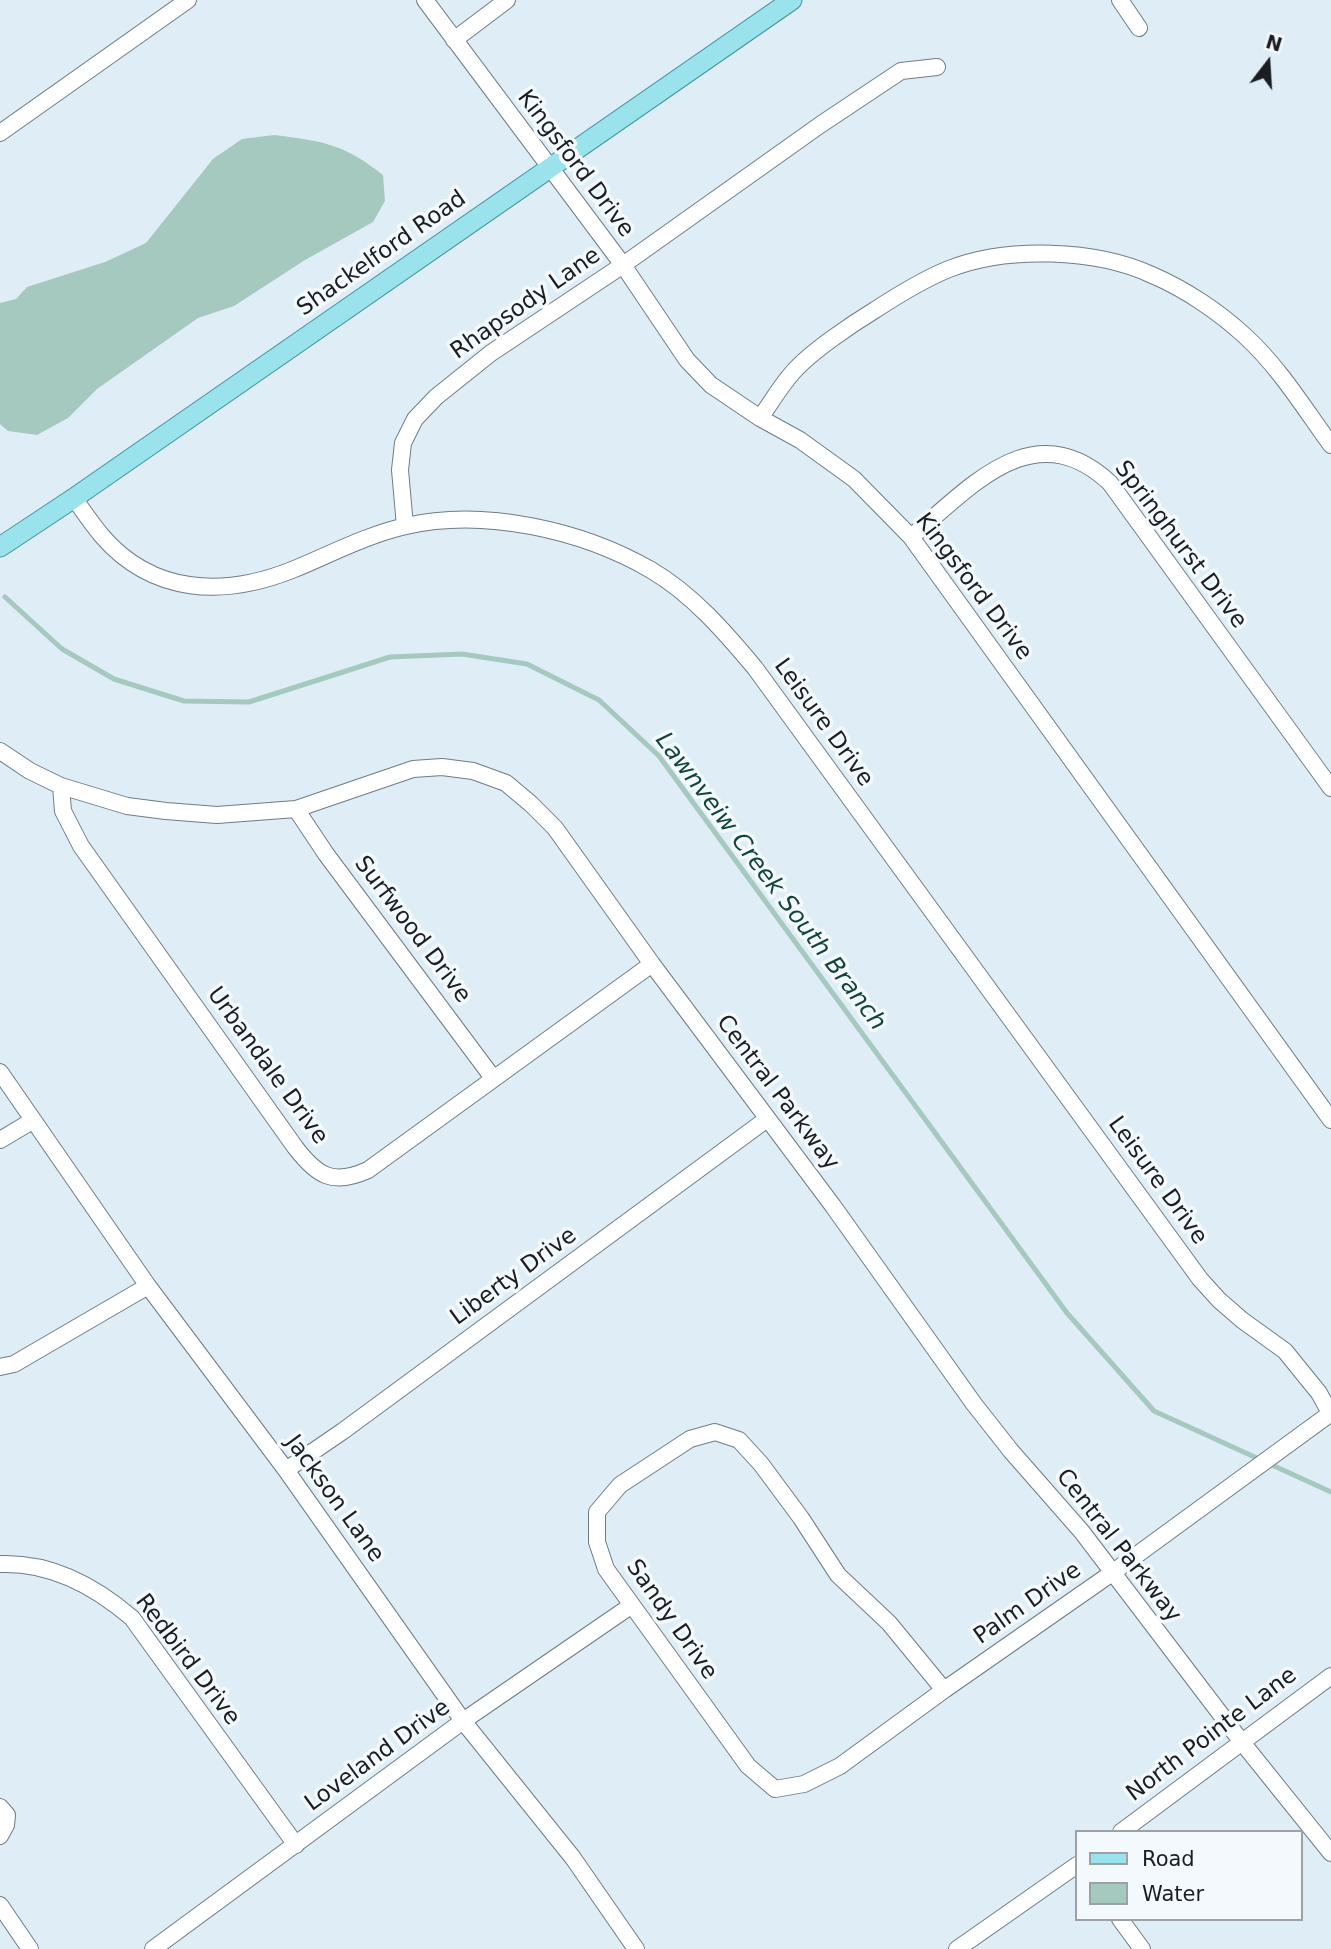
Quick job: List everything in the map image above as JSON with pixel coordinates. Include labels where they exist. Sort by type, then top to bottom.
[{"type":"main road","name":"Shackelford Road","points":[[0,547],[792,0]]},
{"type":"street","points":[[0,133],[188,0]]},
{"type":"street","name":"Kingsford Drive","points":[[425,0],[623,265],[687,360],[711,385],[760,418],[800,440],[854,479],[911,537],[1331,1120]]},
{"type":"street","points":[[454,40],[507,0]]},
{"type":"street","points":[[1119,0],[1139,28]]},
{"type":"street","name":"Rhapsody Lane","points":[[405,526],[400,470],[403,443],[415,419],[436,397],[491,353],[623,265],[901,71],[937,67]]},
{"type":"street","points":[[760,418],[794,371],[857,321],[948,269],[985,258],[1023,254],[1111,262],[1152,275],[1213,310],[1246,337],[1275,369],[1331,445]]},
{"type":"street","name":"Springhurst Drive","points":[[911,537],[1011,460],[1033,454],[1054,453],[1075,458],[1093,467],[1110,483],[1331,788]]},
{"type":"street","name":"Leisure Drive","points":[[74,498],[103,537],[126,559],[165,580],[205,588],[246,584],[405,526],[445,521],[511,523],[548,529],[586,540],[653,570],[707,615],[755,668],[1200,1279],[1242,1320],[1285,1351],[1319,1393],[1331,1413]]},
{"type":"street","name":"Central Parkway","points":[[0,751],[30,771],[61,786],[127,806],[166,811],[217,814],[296,809],[414,769],[442,767],[473,771],[506,783],[555,828],[652,964],[833,1206],[968,1395],[1011,1451],[1082,1532],[1241,1741],[1331,1853]]},
{"type":"street","name":"Urbandale Drive","points":[[61,786],[63,811],[81,846],[295,1147],[307,1163],[321,1174],[335,1178],[351,1178],[368,1170],[652,964]]},
{"type":"street","name":"Surfwood Drive","points":[[296,809],[326,855],[494,1078]]},
{"type":"street","name":"Jackson Lane","points":[[0,1072],[148,1286],[286,1470],[463,1721],[573,1858],[636,1949]]},
{"type":"street","name":"Liberty Drive","points":[[286,1470],[767,1119]]},
{"type":"street","points":[[0,1140],[32,1121]]},
{"type":"street","points":[[0,1367],[14,1364],[148,1286]]},
{"type":"street","name":"Palm Drive","points":[[775,1789],[804,1784],[840,1766],[1331,1413]]},
{"type":"street","name":"Sandy Drive","points":[[775,1789],[748,1766],[606,1569],[597,1542],[597,1512],[620,1485],[690,1439],[715,1432],[739,1440],[793,1507],[838,1575],[889,1623],[944,1690]]},
{"type":"street","name":"Redbird Drive","points":[[0,1564],[22,1563],[61,1573],[115,1603],[132,1618],[296,1845]]},
{"type":"street","name":"Loveland Drive","points":[[153,1949],[463,1721],[632,1605]]},
{"type":"street","name":"North Pointe Lane","points":[[1124,1830],[1331,1676]]},
{"type":"street","points":[[0,1807],[7,1815],[6,1825],[0,1836]]},
{"type":"street","points":[[957,1949],[1076,1866]]},
{"type":"street","points":[[0,1905],[30,1949]]},
{"type":"street","points":[[1121,1921],[1142,1949]]},
{"type":"water","points":[[274,135],[306,139],[344,150],[383,175],[385,201],[373,222],[305,260],[234,306],[198,318],[97,389],[68,418],[37,435],[8,431],[0,424],[0,303],[16,299],[27,287],[105,262],[146,243],[213,159],[242,139]]},
{"type":"waterway","name":"Lawnveiw Creek South Branch","points":[[5,597],[62,649],[114,679],[184,701],[249,702],[390,657],[462,654],[527,664],[599,700],[659,756],[1067,1313],[1154,1411],[1331,1492]]}]
